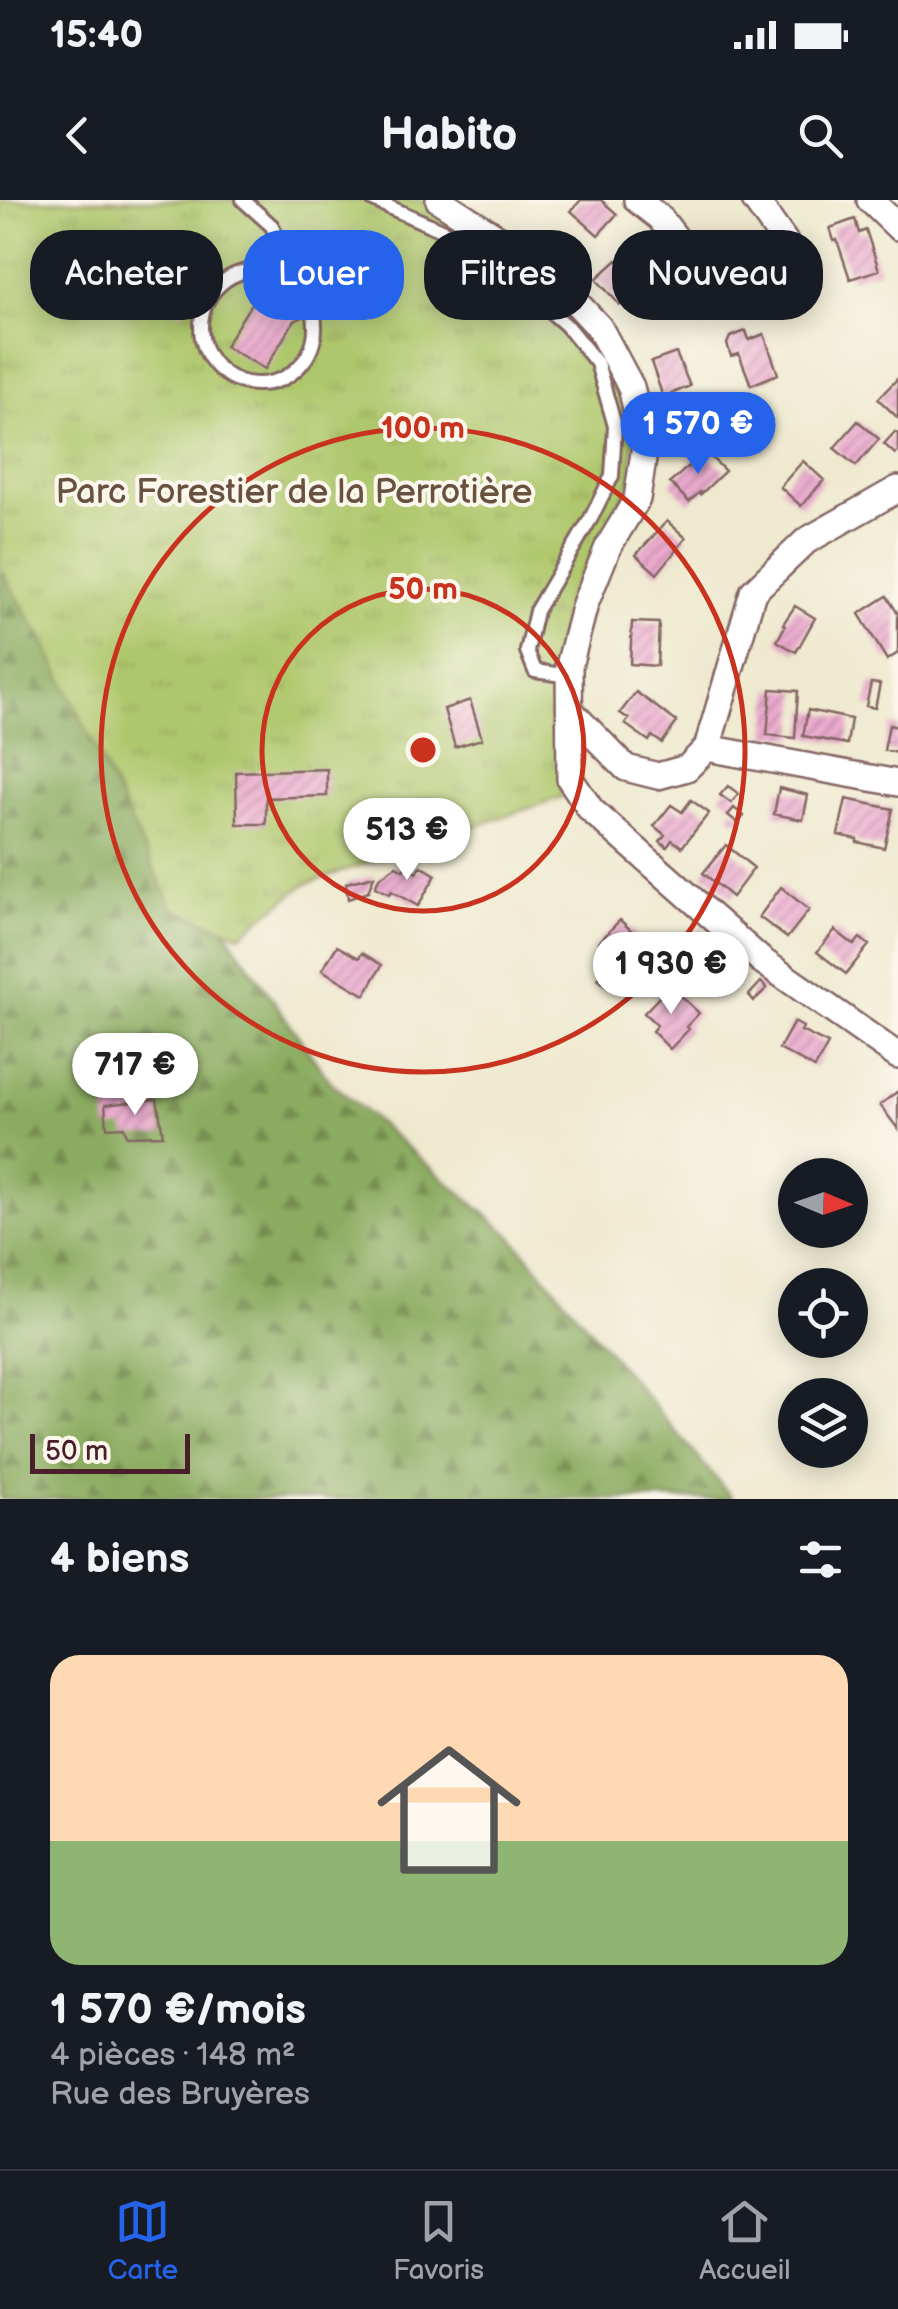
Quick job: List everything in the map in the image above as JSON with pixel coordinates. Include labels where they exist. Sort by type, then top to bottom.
[{"type":"street","points":[[439,200],[556,281],[599,327],[632,387],[645,446],[637,499],[608,547],[584,604],[569,666],[570,780],[591,810],[760,960],[898,1056]]},
{"type":"street","points":[[638,200],[660,218],[718,294],[742,304],[771,297],[784,271],[784,242],[755,200]]},
{"type":"street","points":[[870,200],[898,227]]},
{"type":"street","points":[[571,712],[626,768],[658,776],[687,768],[707,748],[753,592],[806,540],[898,489]]},
{"type":"street","points":[[707,748],[898,783]]},
{"type":"lane","points":[[243,200],[274,230]]},
{"type":"lane","points":[[373,200],[471,243],[566,324],[597,363],[615,426],[612,476],[536,611],[526,651],[535,672],[570,676]]},
{"type":"lane","points":[[241,272],[278,273],[295,283],[308,297],[314,314],[315,333],[310,351],[285,378],[268,383],[232,378],[206,350],[203,312],[211,295],[224,281],[241,272]]},
{"type":"green space","name":"Parc Forestier de la Perrotière","points":[[0,200],[422,200],[470,230],[424,230],[424,320],[576,320],[610,367],[634,435],[630,484],[567,600],[558,642],[557,730],[562,797],[305,884],[240,935],[173,909],[44,642],[0,569]]},
{"type":"green space","points":[[0,530],[192,882],[329,1081],[510,1235],[733,1499],[0,1499]]},
{"type":"building","points":[[581,200],[601,200],[617,214],[598,235],[571,211]]},
{"type":"building","points":[[855,219],[859,233],[866,230],[879,270],[850,279],[830,228]]},
{"type":"building","points":[[612,265],[612,296],[596,279]]},
{"type":"building","points":[[243,317],[243,320],[296,320],[265,369],[225,346]]},
{"type":"building","points":[[746,331],[749,340],[764,334],[778,374],[751,385],[739,354],[731,356],[727,344],[730,337]]},
{"type":"building","points":[[676,353],[690,386],[663,397],[651,362]]},
{"type":"building","points":[[898,378],[898,418],[878,399]]},
{"type":"building","points":[[858,421],[879,439],[856,466],[834,448]]},
{"type":"building","points":[[895,432],[898,452],[895,454],[884,444]]},
{"type":"building","points":[[705,451],[725,471],[689,502],[670,483]]},
{"type":"building","points":[[803,461],[824,480],[801,506],[780,487]]},
{"type":"building","points":[[667,521],[686,538],[657,574],[636,555]]},
{"type":"building","points":[[887,596],[898,614],[898,653],[887,660],[859,614]]},
{"type":"building","points":[[795,606],[815,618],[796,652],[777,641]]},
{"type":"building","points":[[632,622],[659,623],[657,666],[630,664]]},
{"type":"building","points":[[871,683],[880,684],[875,708],[866,706]]},
{"type":"building","points":[[771,689],[798,691],[795,738],[767,735]]},
{"type":"building","points":[[636,692],[677,722],[662,743],[652,736],[649,741],[625,724],[629,719],[620,713]]},
{"type":"building","points":[[470,700],[482,739],[455,747],[444,709]]},
{"type":"building","points":[[808,710],[851,719],[847,744],[803,736]]},
{"type":"building","points":[[889,725],[898,727],[898,753],[884,750]]},
{"type":"building","points":[[327,769],[327,796],[266,798],[266,824],[237,824],[236,772]]},
{"type":"building","points":[[728,786],[739,794],[731,803],[720,795]]},
{"type":"building","points":[[779,788],[808,795],[803,820],[774,814]]},
{"type":"building","points":[[846,799],[893,809],[884,848],[838,835]]},
{"type":"building","points":[[691,800],[709,813],[682,847],[672,840],[667,847],[660,841],[665,835],[654,826],[671,805],[682,812]]},
{"type":"building","points":[[734,808],[744,816],[738,823],[728,815]]},
{"type":"building","points":[[726,845],[754,868],[732,897],[703,873]]},
{"type":"building","points":[[396,866],[417,873],[421,866],[436,875],[418,906],[375,887],[379,878]]},
{"type":"building","points":[[374,876],[368,892],[348,899],[346,883]]},
{"type":"building","points":[[781,887],[809,910],[787,938],[759,917]]},
{"type":"building","points":[[620,920],[651,949],[630,970],[599,942]]},
{"type":"building","points":[[835,930],[854,945],[860,938],[869,945],[846,974],[817,952]]},
{"type":"building","points":[[337,946],[359,958],[362,953],[382,965],[365,995],[322,970]]},
{"type":"building","points":[[606,972],[611,976],[606,986],[598,979]]},
{"type":"building","points":[[761,982],[767,988],[754,1001],[749,995]]},
{"type":"building","points":[[670,986],[699,1013],[670,1049],[652,1031],[657,1025],[644,1013]]},
{"type":"building","points":[[794,1022],[803,1027],[801,1031],[828,1044],[815,1068],[779,1049]]},
{"type":"building","points":[[898,1091],[898,1129],[880,1105]]},
{"type":"building","points":[[157,1099],[163,1135],[127,1136],[124,1127],[107,1128],[105,1105]]}]
